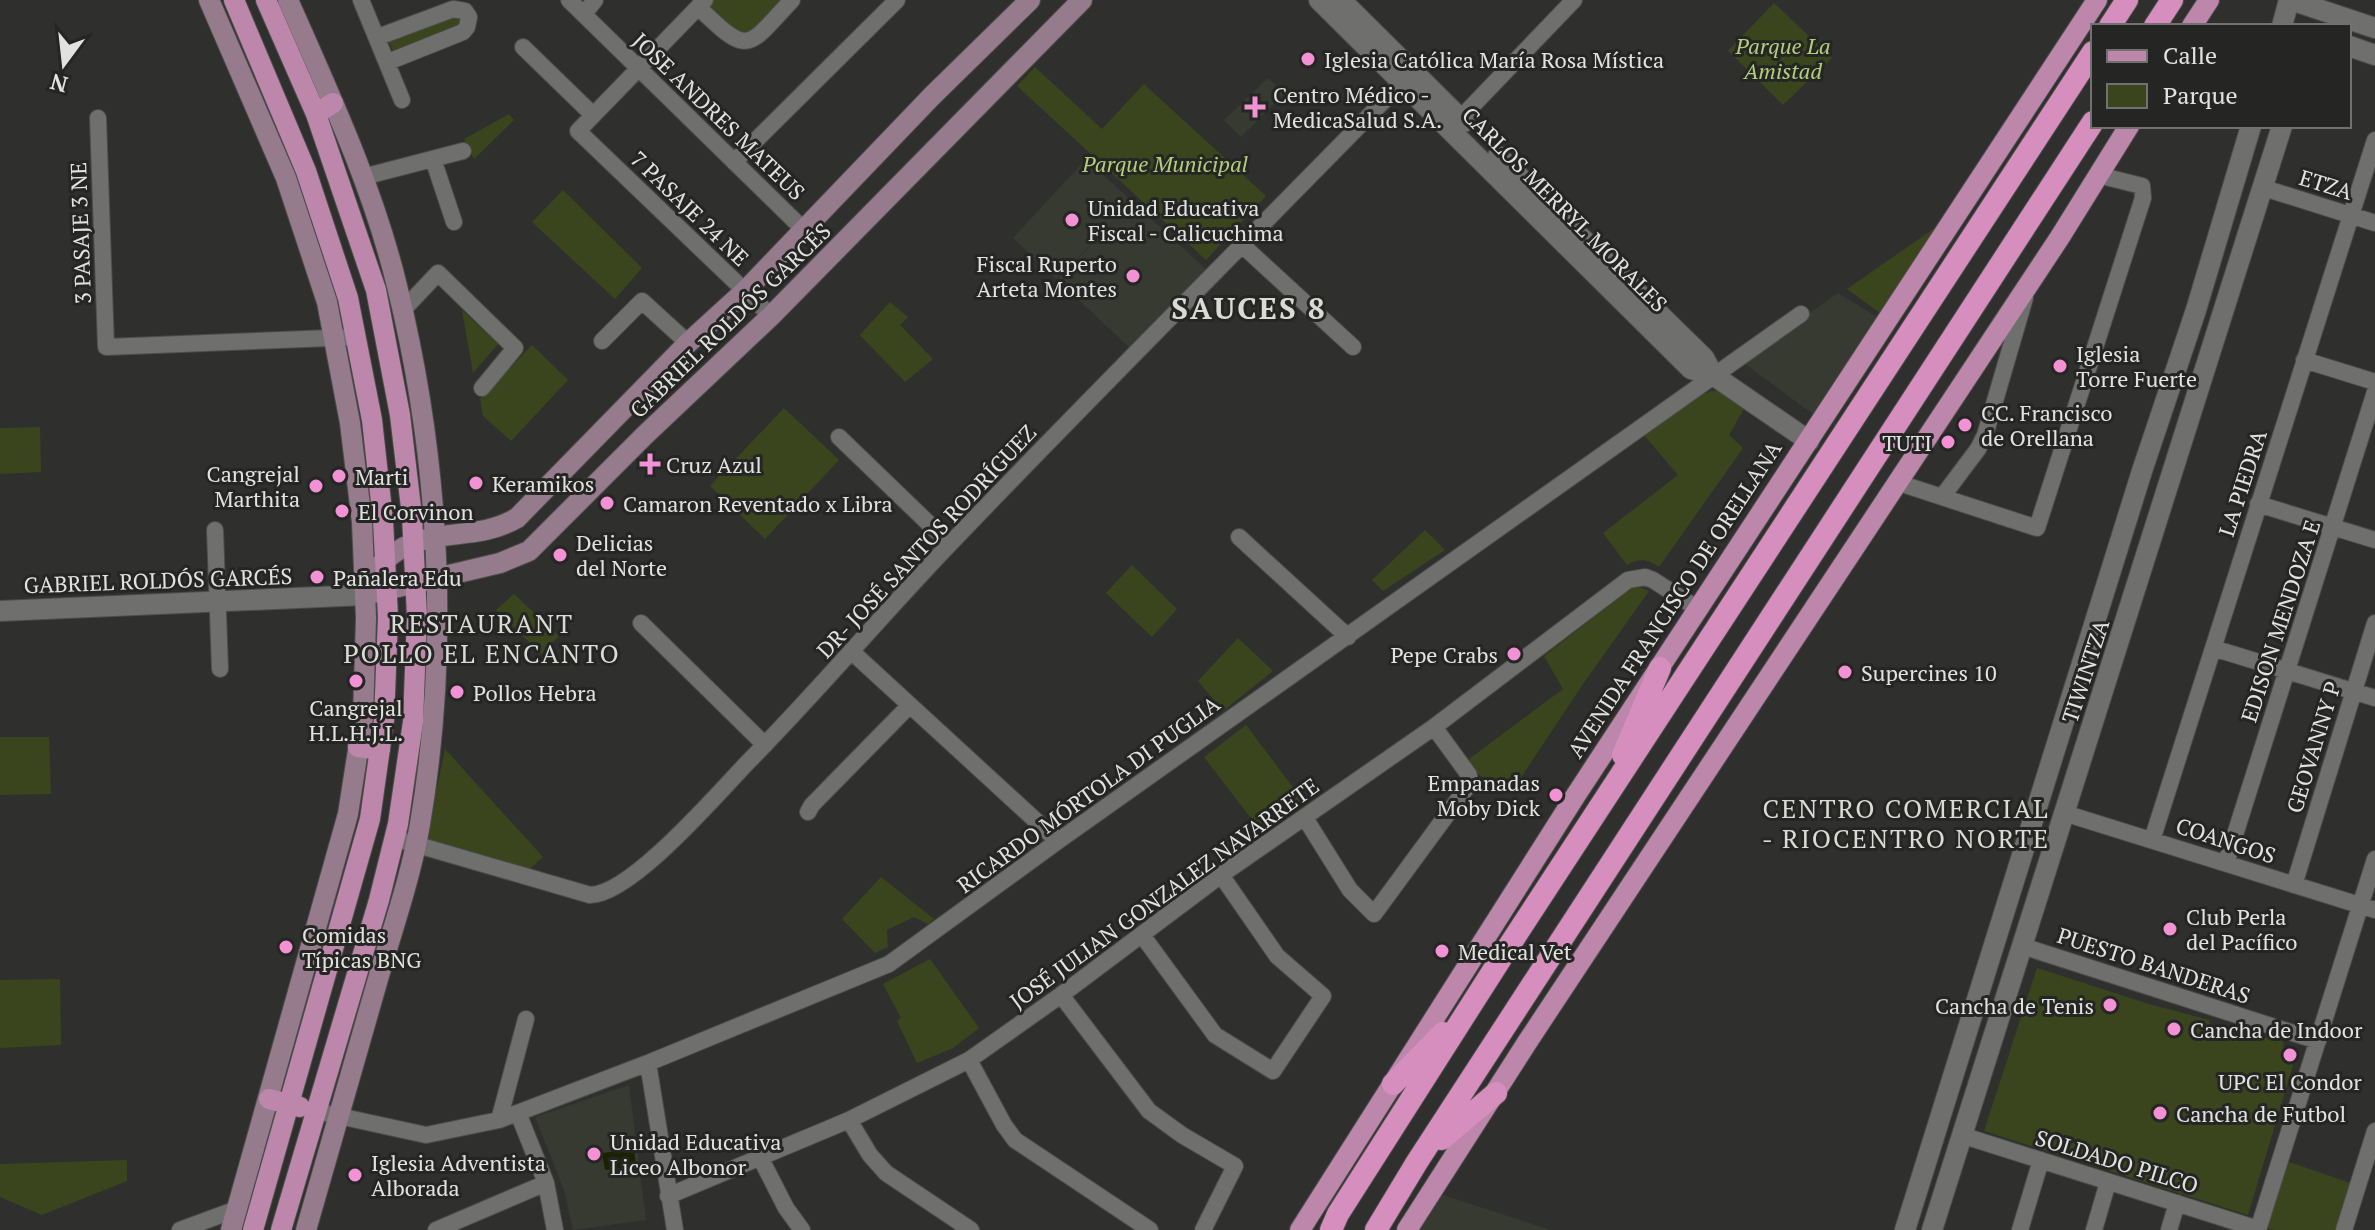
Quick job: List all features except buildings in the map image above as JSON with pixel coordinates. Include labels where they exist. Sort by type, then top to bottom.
[{"type":"highway","points":[[2111,24],[2127,0]]},
{"type":"highway","points":[[2156,24],[2172,0]]},
{"type":"highway","points":[[1331,1230],[1338,1214],[1470,1007],[2091,55]]},
{"type":"highway","points":[[1376,1230],[1417,1162],[2091,125]]},
{"type":"highway","points":[[1599,811],[1660,668]]},
{"type":"highway","points":[[1393,1084],[1470,1007]]},
{"type":"highway","points":[[1417,1162],[1496,1093]]},
{"type":"main road","points":[[209,0],[286,178],[327,302],[354,451],[362,522],[365,595],[366,661],[348,814],[330,887],[231,1230]]},
{"type":"main road","points":[[234,0],[306,171],[348,298],[372,420],[387,590],[387,677],[370,819],[253,1230]]},
{"type":"main road","points":[[266,0],[363,177],[397,285],[421,411],[436,578],[438,653],[434,723],[415,844],[306,1230]]},
{"type":"main road","points":[[281,1230],[379,900],[394,839],[413,722],[416,652],[413,542],[400,415],[376,290],[322,102],[288,0]]},
{"type":"main road","name":"GABRIEL ROLDÓS GARCÉS","points":[[365,595],[376,569],[413,542],[434,536],[503,527],[517,518],[1030,0]]},
{"type":"main road","name":"GABRIEL ROLDÓS GARCÉS","points":[[365,595],[500,563],[529,551],[645,435],[771,316],[1082,0]]},
{"type":"main road","name":"AVENIDA FRANCISCO DE ORELLANA","points":[[1300,1230],[1576,795],[2097,0]]},
{"type":"main road","points":[[2193,24],[2209,0]]},
{"type":"main road","points":[[1407,1230],[1528,1041],[2030,283],[2128,128]]},
{"type":"main road","points":[[358,747],[380,750]]},
{"type":"main road","points":[[269,1099],[304,1109],[308,1118],[300,1153],[301,1162]]},
{"type":"street","points":[[361,0],[402,100]]},
{"type":"street","name":"JOSE ANDRES MATEUS","points":[[569,0],[804,230]]},
{"type":"street","points":[[584,14],[595,0]]},
{"type":"street","points":[[523,47],[593,115],[701,4],[729,38],[744,42],[757,37],[792,0]]},
{"type":"street","points":[[734,162],[897,0]]},
{"type":"street","name":"CARLOS MERRYL MORALES","points":[[1319,0],[1408,76],[1456,123],[1691,369],[1713,375],[1809,441]]},
{"type":"street","name":"CARLOS MERRYL MORALES","points":[[1341,0],[1408,76]]},
{"type":"street","points":[[1456,123],[1574,0]]},
{"type":"street","points":[[2284,24],[2290,0],[2317,12],[2375,28]]},
{"type":"street","points":[[378,37],[453,9],[465,11],[469,17],[463,32],[388,62]]},
{"type":"street","points":[[2351,47],[2375,55]]},
{"type":"street","name":"DR- JOSÉ SANTOS RODRÍGUEZ","points":[[394,839],[590,895],[617,888],[653,859],[765,745],[950,544],[1408,76]]},
{"type":"street","name":"7 PASAJE 24 NE","points":[[593,115],[578,131],[771,316]]},
{"type":"street","name":"3 PASAJE 3 NE","points":[[98,118],[106,347],[335,338]]},
{"type":"street","name":"TIWINTZA","points":[[1905,1230],[2133,501],[2196,310],[2250,128]]},
{"type":"street","name":"TIWINTZA","points":[[1932,1230],[2281,128]]},
{"type":"street","name":"LA PIEDRA","points":[[2152,840],[2375,140]]},
{"type":"street","points":[[363,177],[463,151]]},
{"type":"street","points":[[433,159],[454,222]]},
{"type":"street","points":[[1896,482],[2037,528],[2143,198],[2144,190],[2140,185],[2098,175]]},
{"type":"street","name":"ETZA","points":[[2264,188],[2375,223]]},
{"type":"street","points":[[1241,244],[1353,347]]},
{"type":"street","points":[[402,311],[438,273],[515,348],[482,388]]},
{"type":"street","points":[[1942,497],[1985,435],[2030,283]]},
{"type":"street","points":[[602,341],[642,301],[688,343]]},
{"type":"street","name":"RICARDO MÓRTOLA DI PUGLIA","points":[[339,1117],[430,1135],[499,1120],[648,1063],[889,964],[1801,314]]},
{"type":"street","points":[[335,338],[356,337]]},
{"type":"street","points":[[2304,360],[2375,382]]},
{"type":"street","name":"EDISON MENDOZA E","points":[[2226,863],[2375,392]]},
{"type":"street","points":[[839,437],[950,544]]},
{"type":"street","points":[[2258,504],[2375,540]]},
{"type":"street","points":[[215,530],[220,669]]},
{"type":"street","points":[[1239,537],[1348,637]]},
{"type":"street","name":"JOSÉ JULIAN GONZALEZ NAVARRETE","points":[[668,1196],[849,1120],[969,1060],[1221,875],[1434,727],[1628,580],[1645,577],[1653,580],[1698,609]]},
{"type":"street","name":"GABRIEL ROLDÓS GARCÉS","points":[[0,611],[365,595]]},
{"type":"street","points":[[641,623],[765,745]]},
{"type":"street","name":"GEOVANNY P","points":[[2294,885],[2375,623]]},
{"type":"street","points":[[2213,648],[2375,698]]},
{"type":"street","points":[[851,651],[1058,841]]},
{"type":"street","points":[[808,812],[910,705]]},
{"type":"street","points":[[1305,818],[1350,890],[1374,914],[1468,786],[1469,775],[1434,727]]},
{"type":"street","name":"COANGOS","points":[[2064,813],[2368,907]]},
{"type":"street","points":[[2258,1229],[2318,1041],[2368,907],[2375,859]]},
{"type":"street","points":[[1142,935],[1215,1035],[1273,1071],[1323,996],[1277,956],[1221,875]]},
{"type":"street","name":"PUESTO BANDERAS","points":[[2022,946],[2318,1041]]},
{"type":"street","points":[[1061,995],[1149,1111],[1182,1135],[1235,1166],[1203,1230]]},
{"type":"street","points":[[499,1120],[526,1019]]},
{"type":"street","points":[[969,1060],[1015,1140],[1150,1230]]},
{"type":"street","points":[[648,1063],[675,1230]]},
{"type":"street","points":[[316,1111],[339,1117]]},
{"type":"street","points":[[518,1113],[546,1183],[555,1230]]},
{"type":"street","points":[[849,1120],[870,1155],[886,1173],[971,1230]]},
{"type":"street","points":[[2344,1230],[2375,1131]]},
{"type":"street","name":"SOLDADO PILCO","points":[[1961,1135],[2258,1229]]},
{"type":"street","points":[[761,1159],[786,1208],[802,1230]]},
{"type":"street","points":[[2020,1230],[2041,1160]]},
{"type":"street","points":[[1920,1180],[1945,1189]]},
{"type":"street","points":[[2094,1230],[2108,1182]]},
{"type":"street","points":[[436,1230],[546,1183]]},
{"type":"street","points":[[2169,1230],[2177,1203]]},
{"type":"street","points":[[180,1230],[237,1209]]},
{"type":"shaded area","name":"Centro Médico - MedicaSalud S.A.","points":[[1268,78],[1285,93],[1241,137],[1224,120]]},
{"type":"shaded area","name":"Fiscal Ruperto Arteta Montes","points":[[1086,159],[1208,271],[1131,349],[1057,280],[1120,215],[1056,279],[1013,238]]},
{"type":"shaded area","points":[[1838,293],[1879,318],[1814,415],[1741,361]]},
{"type":"shaded area","name":"Unidad Educativa Liceo Albonor","points":[[629,1085],[646,1220],[573,1230],[564,1190],[535,1117]]},
{"type":"shaded area","points":[[634,1149],[636,1166],[605,1170],[602,1153]]},
{"type":"shaded area","points":[[1440,1194],[1551,1230],[1418,1230]]},
{"type":"green space","points":[[714,0],[787,0],[757,32],[735,34],[708,6]]},
{"type":"green space","name":"Parque La Amistad","points":[[1774,3],[1832,58],[1783,105],[1728,51]]},
{"type":"green space","points":[[457,13],[464,23],[394,53],[387,38]]},
{"type":"green space","name":"Parque Municipal","points":[[1035,67],[1102,129],[1144,84],[1266,196],[1206,260],[1017,86]]},
{"type":"green space","points":[[509,114],[514,120],[474,159],[464,139]]},
{"type":"green space","points":[[563,190],[642,268],[615,299],[532,222]]},
{"type":"green space","points":[[1952,216],[1880,313],[1847,289]]},
{"type":"green space","points":[[890,302],[908,317],[900,325],[933,359],[905,382],[860,335]]},
{"type":"green space","points":[[462,310],[498,344],[473,373]]},
{"type":"green space","points":[[532,345],[568,380],[511,441],[483,416],[480,399]]},
{"type":"green space","points":[[1711,391],[1724,391],[1745,407],[1729,435],[1743,448],[1659,567],[1643,560],[1627,565],[1603,533],[1678,475],[1643,434],[1697,397]]},
{"type":"green space","points":[[784,408],[839,460],[765,539],[710,486]]},
{"type":"green space","points":[[40,427],[41,472],[0,474],[0,428]]},
{"type":"green space","points":[[1425,530],[1445,550],[1383,591],[1372,580]]},
{"type":"green space","points":[[1132,565],[1177,609],[1152,637],[1106,593]]},
{"type":"green space","points":[[1638,586],[1649,591],[1512,791],[1479,775],[1469,759],[1563,689],[1544,656]]},
{"type":"green space","points":[[514,594],[559,636],[541,654],[496,610]]},
{"type":"green space","points":[[1238,638],[1273,671],[1223,711],[1198,681]]},
{"type":"green space","points":[[1246,725],[1304,802],[1263,834],[1204,757]]},
{"type":"green space","points":[[0,737],[49,737],[51,794],[0,795]]},
{"type":"green space","points":[[445,749],[543,857],[527,871],[426,840]]},
{"type":"green space","points":[[881,877],[934,919],[928,924],[914,917],[887,930],[888,947],[875,953],[842,919]]},
{"type":"green space","points":[[930,959],[979,1028],[953,1048],[917,1063],[897,1021],[901,1018],[883,984]]},
{"type":"green space","points":[[2037,968],[2209,1020],[2209,1023],[2224,1028],[2226,1025],[2284,1042],[2283,1047],[2297,1052],[2248,1215],[1984,1131]]},
{"type":"green space","points":[[60,979],[61,1045],[0,1048],[0,980]]},
{"type":"green space","points":[[127,1160],[127,1181],[42,1215],[0,1197],[0,1164]]},
{"type":"green space","points":[[2284,1160],[2353,1184],[2338,1230],[2274,1230],[2263,1227]]},
{"type":"place","name":"Iglesia Católica María Rosa Mística","points":[[1308,59]]},
{"type":"place","name":"Centro Médico - MedicaSalud S.A.","points":[[1255,107]]},
{"type":"place","name":"Unidad Educativa Fiscal - Calicuchima","points":[[1072,220]]},
{"type":"place","name":"Fiscal Ruperto Arteta Montes","points":[[1133,276]]},
{"type":"place","name":"Iglesia Torre Fuerte","points":[[2060,366]]},
{"type":"place","name":"CC. Francisco de Orellana","points":[[1965,425]]},
{"type":"place","name":"TUTI","points":[[1948,442]]},
{"type":"place","name":"Cruz Azul","points":[[650,464]]},
{"type":"place","name":"Marti","points":[[339,476]]},
{"type":"place","name":"Keramikos","points":[[476,483]]},
{"type":"place","name":"Cangrejal Marthita","points":[[316,486]]},
{"type":"place","name":"Camaron Reventado x Libra","points":[[607,503]]},
{"type":"place","name":"El Corvinon","points":[[342,511]]},
{"type":"place","name":"Delicias del Norte","points":[[560,555]]},
{"type":"place","name":"Pañalera Edu","points":[[317,577]]},
{"type":"place","name":"Pepe Crabs","points":[[1514,654]]},
{"type":"place","name":"Supercines 10","points":[[1845,672]]},
{"type":"place","name":"Cangrejal H.L.H.J.L.","points":[[356,681]]},
{"type":"place","name":"Pollos Hebra","points":[[457,692]]},
{"type":"place","name":"Empanadas Moby Dick","points":[[1556,795]]},
{"type":"place","name":"Club Perla del Pacífico","points":[[2170,929]]},
{"type":"place","name":"Comidas Típicas BNG","points":[[286,947]]},
{"type":"place","name":"Medical Vet","points":[[1442,951]]},
{"type":"place","name":"Cancha de Tenis","points":[[2110,1005]]},
{"type":"place","name":"Cancha de Indoor","points":[[2174,1029]]},
{"type":"place","name":"UPC El Condor","points":[[2290,1055]]},
{"type":"place","name":"Cancha de Futbol","points":[[2160,1113]]},
{"type":"place","name":"Unidad Educativa Liceo Albonor","points":[[594,1154]]},
{"type":"place","name":"Iglesia Adventista Alborada","points":[[355,1175]]},
{"type":"district","name":"SAUCES 8","points":[[1249,308]]},
{"type":"district","name":"RESTAURANT POLLO EL ENCANTO","points":[[482,638]]},
{"type":"district","name":"CENTRO COMERCIAL - RIOCENTRO NORTE","points":[[1906,823]]}]
